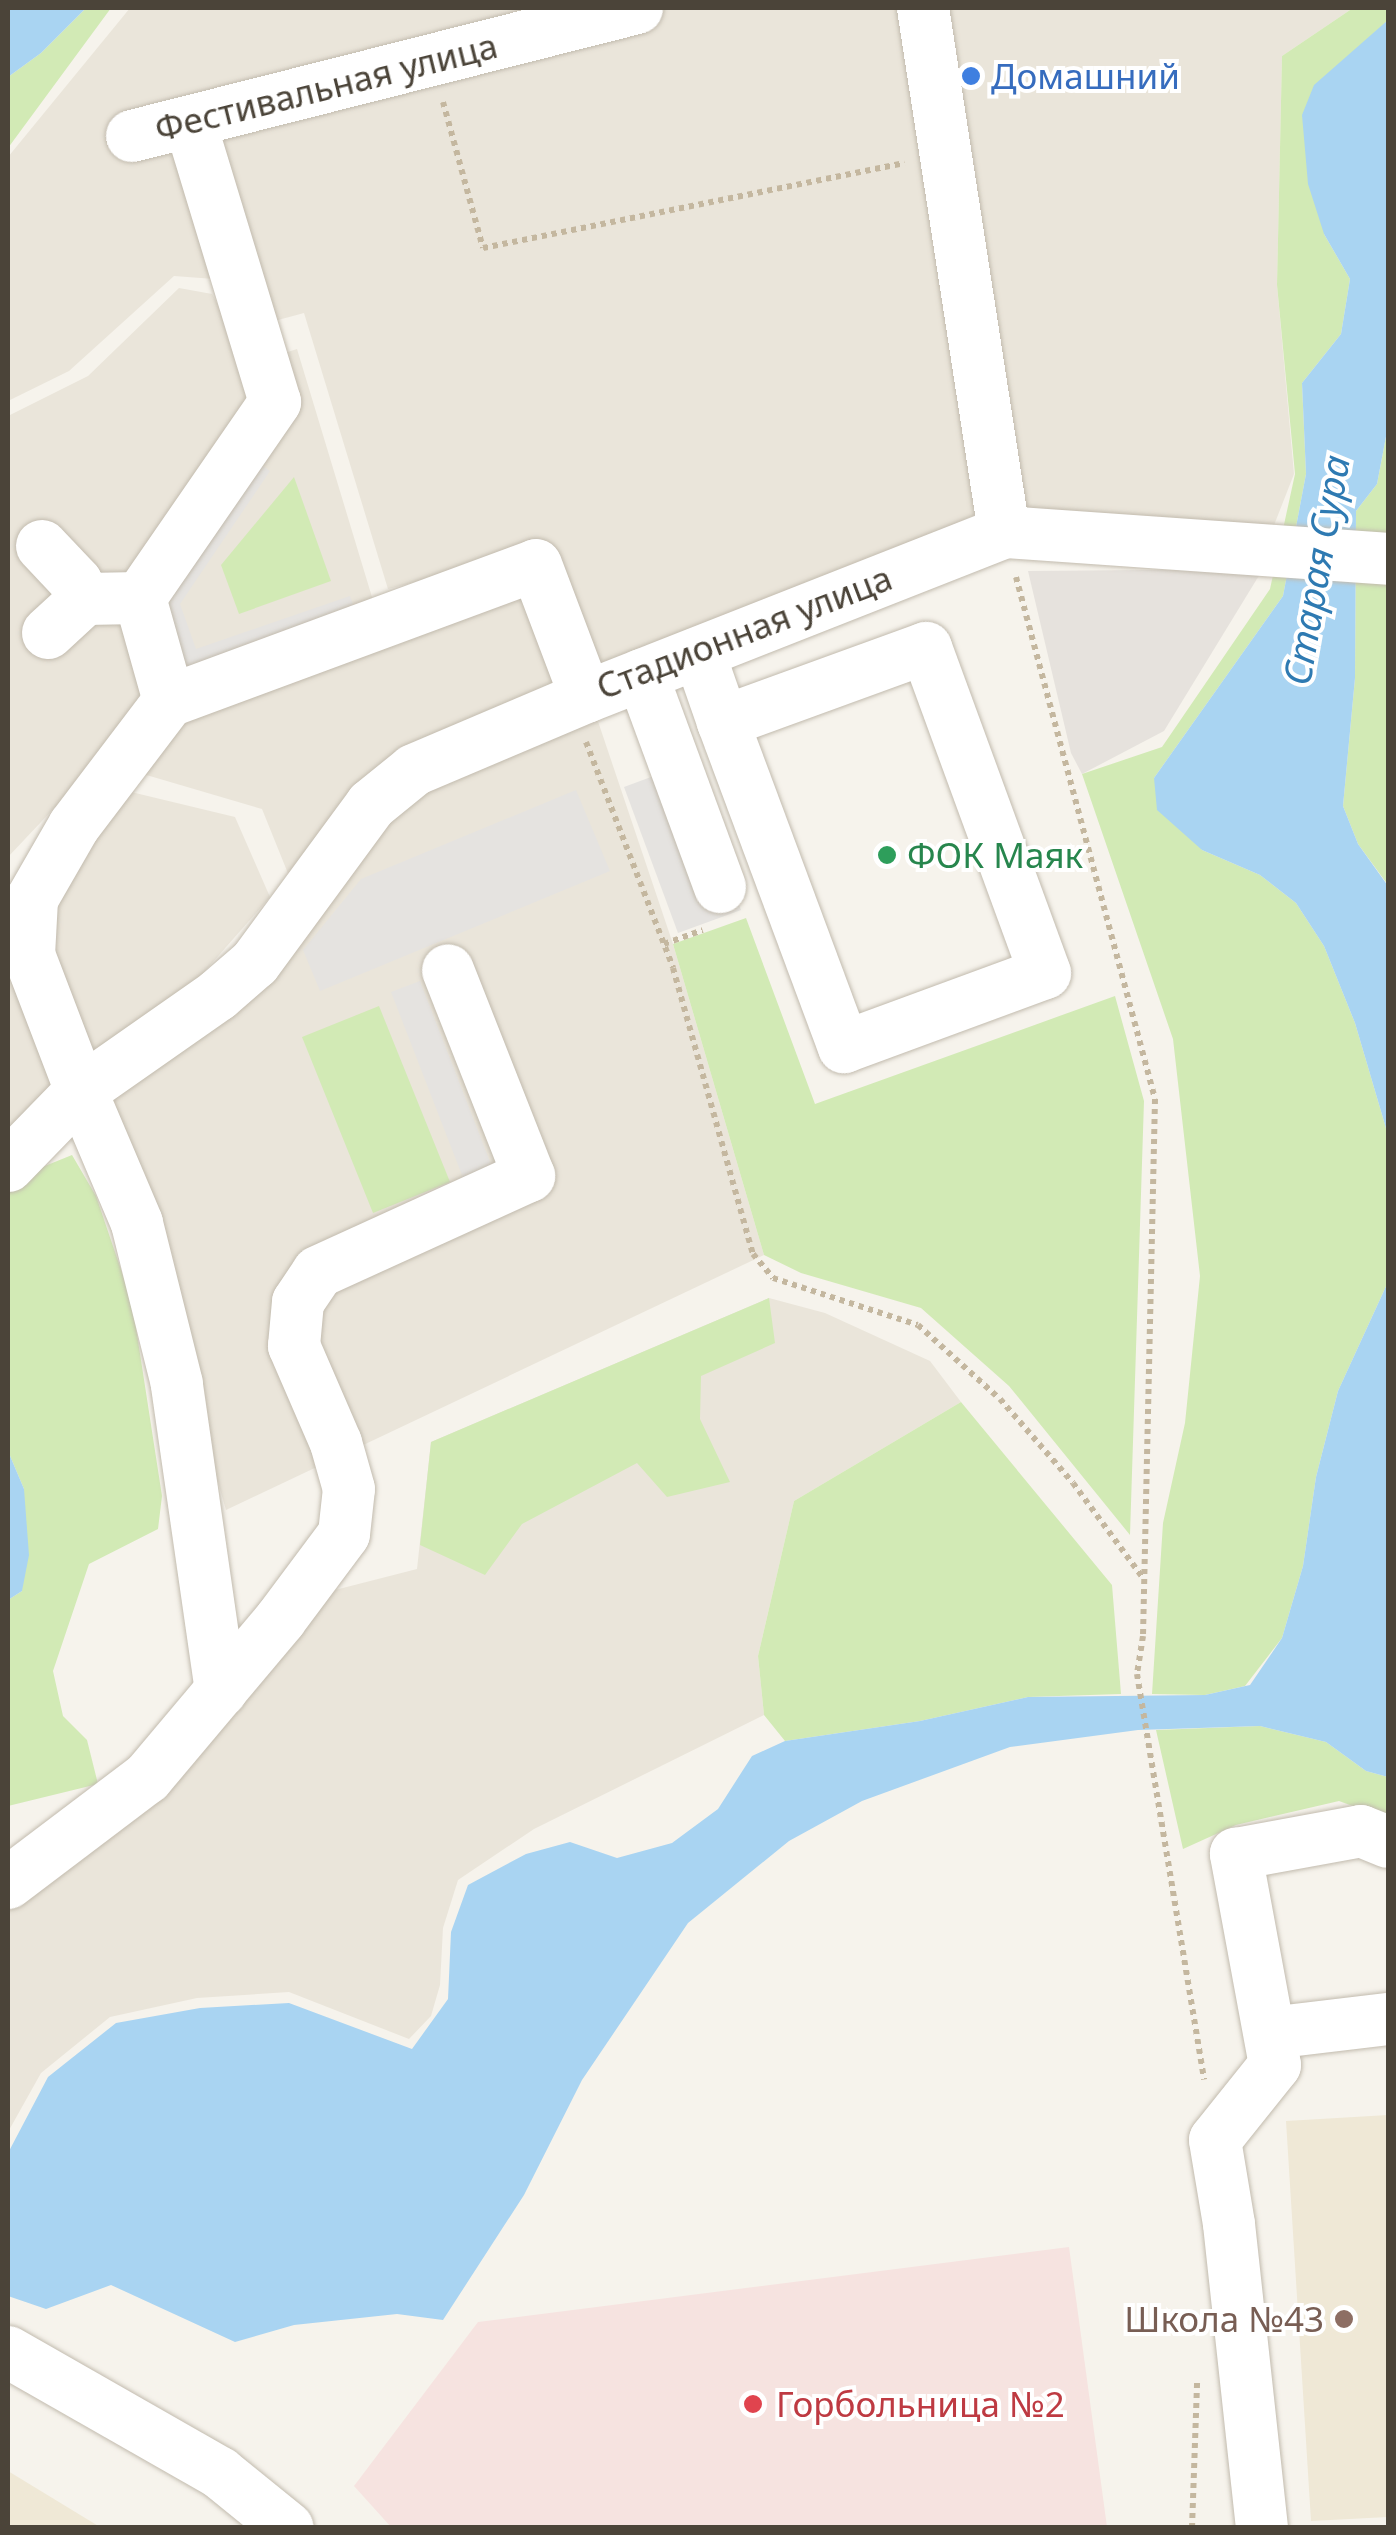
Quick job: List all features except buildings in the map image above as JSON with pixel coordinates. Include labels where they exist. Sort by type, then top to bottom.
[{"type":"street","name":"Фестивальная улица","points":[[132,136],[637,8]]},
{"type":"street","points":[[923,8],[1004,532],[1388,559]]},
{"type":"street","points":[[42,546],[76,582],[66,616],[140,598],[275,402],[190,122]]},
{"type":"street","name":"Стадионная улица","points":[[169,701],[536,566],[578,700],[1004,532]]},
{"type":"street","points":[[140,598],[169,701],[74,826],[32,900],[30,955],[137,1223],[177,1384],[221,1690]]},
{"type":"street","points":[[700,653],[723,722],[844,1046],[1044,974],[926,648],[723,722]]},
{"type":"street","points":[[642,676],[720,887]]},
{"type":"street","points":[[8,1166],[82,1092],[218,995],[256,963],[371,804],[414,770],[578,700]]},
{"type":"street","points":[[8,1882],[147,1778],[344,1534],[350,1489],[336,1443],[294,1346],[298,1302],[318,1272],[529,1176],[448,970]]},
{"type":"street","points":[[1262,2528],[1229,2224],[1215,2140],[1275,2065],[1236,1854],[1362,1831],[1388,1842]]},
{"type":"street","points":[[1270,2033],[1388,2020]]},
{"type":"street","points":[[8,2352],[220,2473],[288,2528]]},
{"type":"path","points":[[432,60],[483,248],[946,155]]},
{"type":"path","points":[[1004,532],[1155,1099],[1144,1580],[1137,1674],[1148,1760],[1215,2140]]},
{"type":"path","points":[[578,700],[674,968],[753,1254],[773,1278],[918,1325],[1000,1399],[1073,1483],[1144,1580]]},
{"type":"shaded area","points":[[130,8],[1353,8],[1282,56],[1277,285],[1294,474],[1269,538],[987,509],[770,610],[594,679],[545,548],[388,589],[304,313],[248,328],[228,280],[174,276],[69,371],[8,401],[8,157]]},
{"type":"shaded area","points":[[179,288],[212,294],[251,364],[297,349],[375,607],[543,558],[673,944],[764,1255],[226,1510],[106,1093],[306,918],[262,809],[143,774],[58,804],[8,857],[8,416],[88,376]]},
{"type":"shaded area","points":[[248,456],[270,471],[180,604],[196,649],[350,596],[360,623],[177,685],[149,603]]},
{"type":"shaded area","points":[[1263,569],[1164,731],[1082,774],[1071,753],[1028,571]]},
{"type":"shaded area","points":[[686,764],[741,910],[678,933],[624,787]]},
{"type":"shaded area","points":[[576,790],[610,871],[320,991],[303,950],[361,879]]},
{"type":"shaded area","points":[[127,791],[235,817],[270,897],[161,1021],[8,1143],[8,901]]},
{"type":"shaded area","points":[[420,981],[494,1172],[465,1183],[391,992]]},
{"type":"shaded area","points":[[769,1298],[825,1313],[930,1361],[961,1402],[794,1501],[758,1656],[764,1715],[534,1829],[458,1880],[443,1928],[440,1985],[431,2016],[409,2039],[289,1992],[197,1998],[110,2017],[41,2073],[8,2132],[8,1902],[335,1590],[417,1569],[431,1442]]},
{"type":"shaded area","name":"Школа №43","points":[[1388,2115],[1388,2517],[1311,2521],[1286,2121]]},
{"type":"shaded area","name":"Горбольница №2","points":[[1069,2247],[1107,2527],[391,2527],[354,2486],[478,2322]]},
{"type":"shaded area","points":[[8,2471],[100,2527],[8,2527]]},
{"type":"green space","points":[[86,8],[111,8],[8,148],[8,77],[41,53]]},
{"type":"green space","points":[[1353,8],[1388,8],[1388,20],[1362,45],[1324,234],[1350,279],[1341,334],[1302,383],[1306,474],[1283,596],[1154,778],[1202,850],[1260,875],[1296,903],[1324,946],[1355,1023],[1388,1135],[1388,1282],[1338,1391],[1316,1477],[1303,1566],[1282,1638],[1245,1686],[1205,1695],[1152,1694],[1163,1523],[1185,1423],[1200,1276],[1173,1039],[1082,774],[1162,747],[1270,589],[1295,474],[1277,285],[1282,56]]},
{"type":"green space","points":[[1388,426],[1388,885],[1358,844],[1343,806],[1355,678],[1356,511],[1377,484]]},
{"type":"green space","points":[[294,477],[331,581],[239,614],[221,565]]},
{"type":"green space","points":[[746,918],[815,1104],[1115,996],[1144,1101],[1130,1535],[1009,1386],[921,1308],[801,1273],[764,1255],[673,944]]},
{"type":"green space","points":[[379,1006],[450,1182],[373,1213],[302,1037]]},
{"type":"green space","points":[[72,1155],[96,1196],[132,1302],[162,1496],[158,1529],[89,1564],[53,1671],[63,1716],[87,1740],[98,1784],[8,1806],[8,1600],[22,1591],[24,1489],[8,1451],[8,1189],[35,1170]]},
{"type":"green space","points":[[769,1298],[775,1343],[701,1376],[700,1419],[730,1482],[667,1497],[637,1463],[522,1524],[485,1575],[420,1545],[431,1442]]},
{"type":"green space","points":[[961,1402],[1112,1585],[1121,1694],[1028,1697],[920,1721],[785,1741],[764,1715],[758,1656],[794,1501]]},
{"type":"green space","points":[[1260,1726],[1326,1742],[1366,1771],[1388,1777],[1388,1819],[1339,1801],[1236,1825],[1183,1849],[1156,1730]]},
{"type":"water","points":[[8,8],[86,8],[41,53],[8,77]]},
{"type":"water","name":"Старая Сура","points":[[1388,20],[1388,426],[1377,484],[1356,511],[1355,678],[1343,806],[1358,844],[1388,886],[1388,1135],[1355,1023],[1324,946],[1296,903],[1260,875],[1202,850],[1157,810],[1154,778],[1283,596],[1306,474],[1302,383],[1341,334],[1350,279],[1324,234],[1308,184],[1302,115],[1314,85]]},
{"type":"water","points":[[1388,1282],[1388,1777],[1366,1771],[1326,1742],[1260,1726],[1138,1730],[1010,1747],[862,1801],[789,1841],[688,1923],[582,2080],[524,2195],[443,2320],[397,2314],[294,2325],[235,2342],[111,2285],[46,2309],[8,2296],[8,2153],[48,2077],[116,2023],[200,2008],[289,2003],[412,2049],[448,1999],[451,1932],[468,1885],[526,1854],[570,1842],[617,1858],[672,1843],[718,1809],[752,1756],[785,1741],[920,1721],[1028,1697],[1205,1695],[1250,1685],[1282,1638],[1303,1566],[1316,1477],[1338,1391]]},
{"type":"water","points":[[8,1451],[24,1489],[29,1555],[22,1591],[8,1600]]},
{"type":"place","name":"Домашний","points":[[971,76]]},
{"type":"place","name":"ФОК Маяк","points":[[887,855]]},
{"type":"place","name":"Школа №43","points":[[1344,2319]]},
{"type":"place","name":"Горбольница №2","points":[[753,2404]]}]
